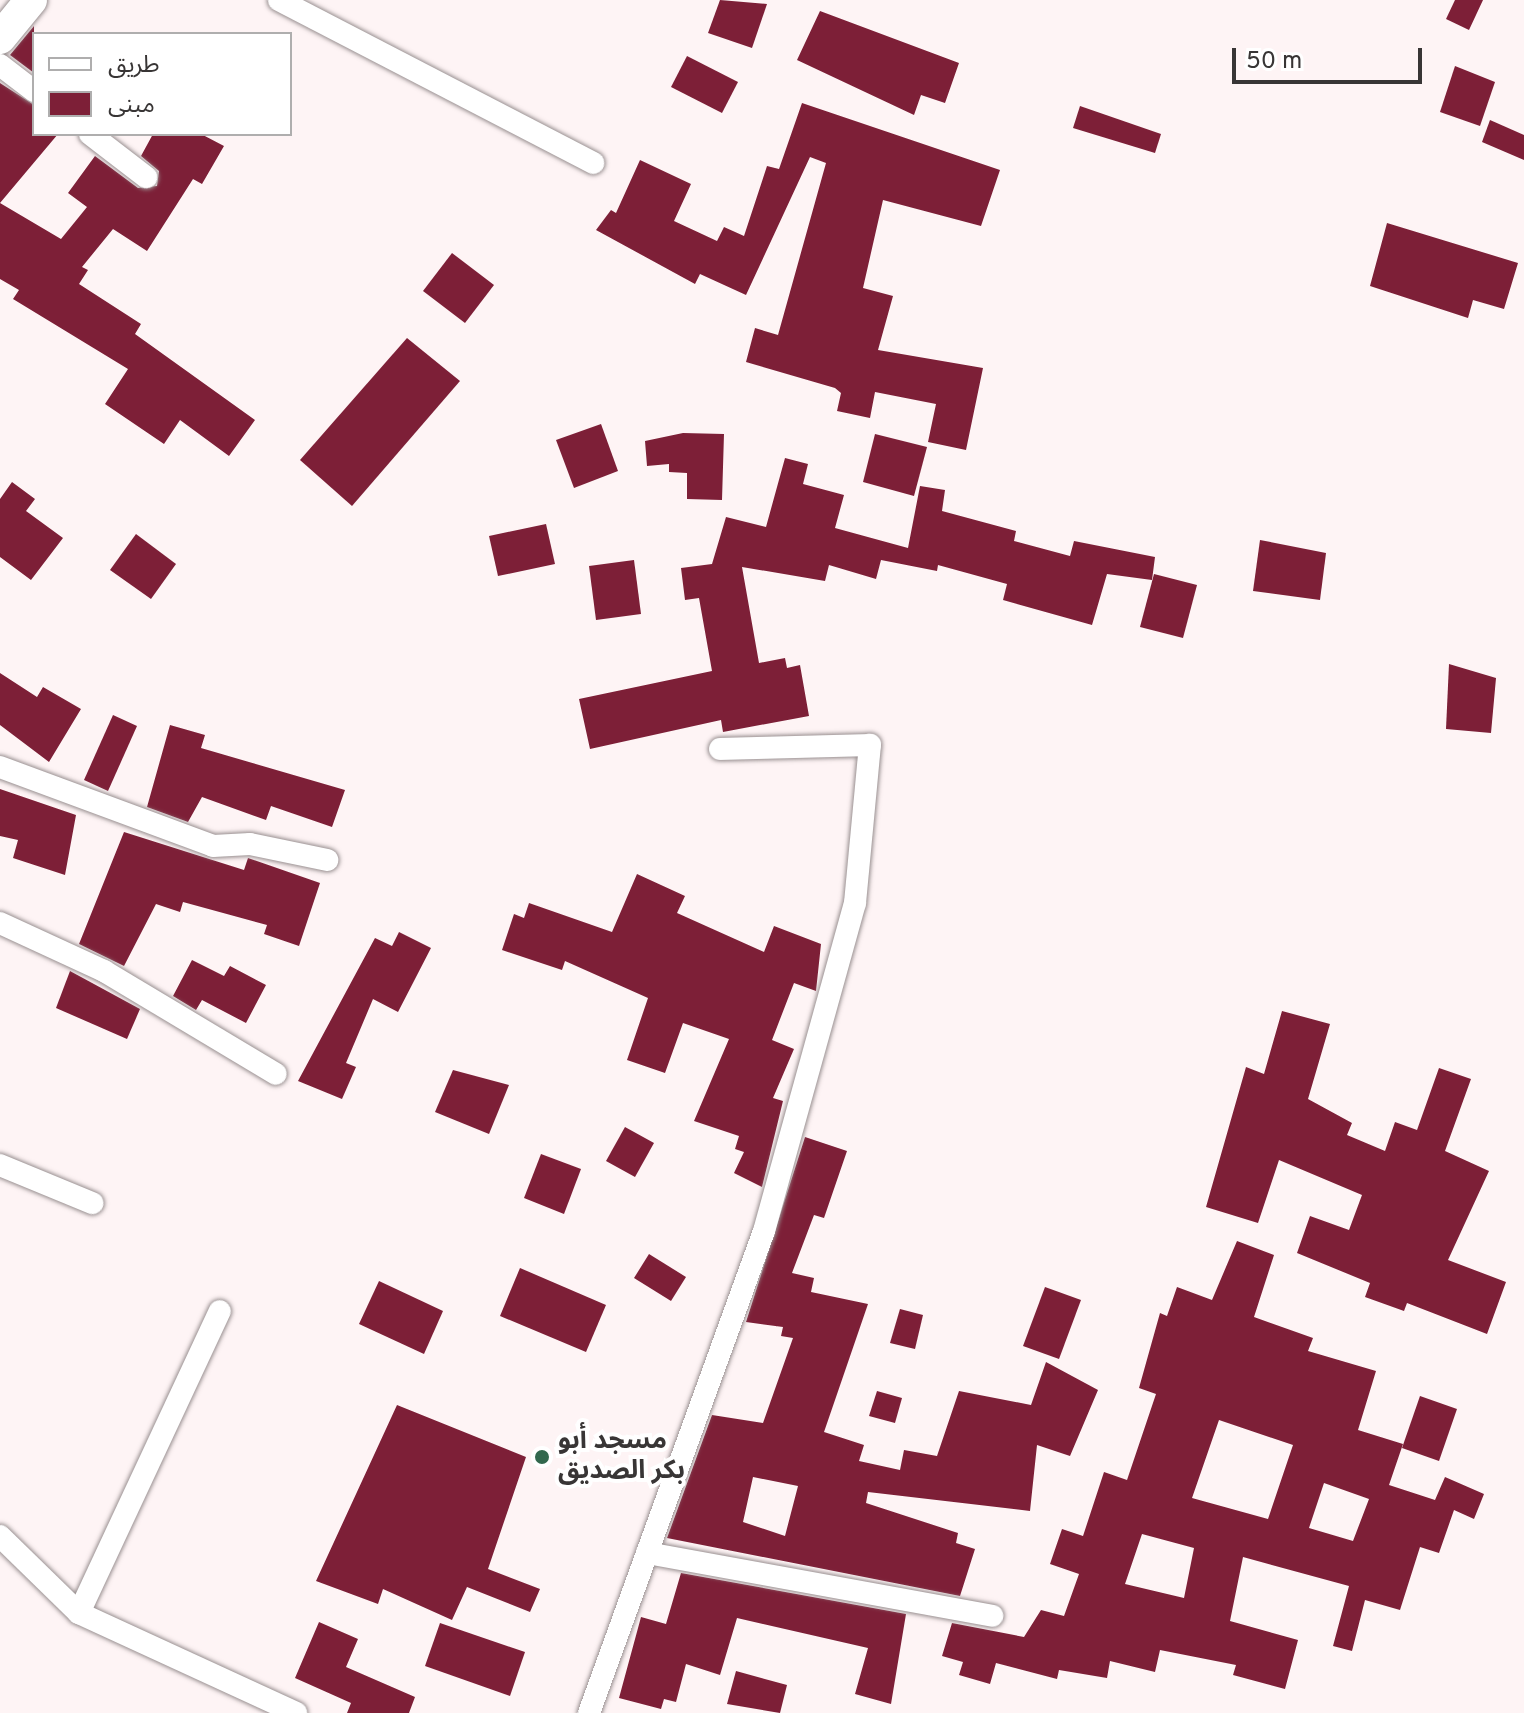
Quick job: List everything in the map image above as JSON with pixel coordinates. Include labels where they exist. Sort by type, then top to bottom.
[{"type":"main road","points":[[0,38],[31,0]]},
{"type":"street","points":[[279,0],[593,163]]},
{"type":"street","points":[[0,65],[32,89]]},
{"type":"street","points":[[93,136],[146,177]]},
{"type":"street","points":[[589,1713],[764,1231],[855,903],[870,745],[720,749]]},
{"type":"street","points":[[0,767],[213,846],[250,844],[327,860]]},
{"type":"street","points":[[0,923],[104,971],[276,1074]]},
{"type":"street","points":[[0,1165],[92,1203]]},
{"type":"street","points":[[79,1613],[220,1311]]},
{"type":"street","points":[[0,1536],[79,1613],[296,1713]]},
{"type":"street","points":[[647,1553],[992,1616]]},
{"type":"building","points":[[720,0],[767,4],[752,48],[708,33]]},
{"type":"building","points":[[1455,0],[1483,0],[1469,30],[1446,19]]},
{"type":"building","points":[[820,11],[959,63],[945,103],[921,95],[914,115],[797,60]]},
{"type":"building","points":[[34,26],[32,72],[10,55]]},
{"type":"building","points":[[687,56],[738,82],[722,113],[671,87]]},
{"type":"building","points":[[1455,66],[1495,82],[1480,126],[1440,112]]},
{"type":"building","points":[[0,83],[32,104],[32,136],[56,136],[0,203]]},
{"type":"building","points":[[802,103],[1000,170],[981,226],[883,200],[863,288],[893,296],[878,350],[983,368],[966,450],[928,442],[936,404],[875,392],[870,418],[837,411],[841,393],[835,388],[746,362],[755,328],[778,335],[826,163],[810,157],[746,295],[700,274],[695,284],[596,230],[611,210],[616,213],[640,160],[691,184],[674,221],[717,241],[724,227],[744,236],[767,166],[779,169]]},
{"type":"building","points":[[1080,106],[1161,134],[1155,153],[1073,128]]},
{"type":"building","points":[[1490,120],[1524,135],[1524,160],[1482,142]]},
{"type":"building","points":[[152,136],[205,136],[224,146],[202,184],[193,179],[147,251],[113,229],[82,267],[88,270],[79,284],[141,324],[135,334],[255,420],[229,456],[180,420],[164,444],[105,404],[128,369],[13,299],[19,290],[0,279],[0,203],[61,239],[87,207],[68,193],[95,156],[138,188],[157,186],[159,171],[141,156]]},
{"type":"building","points":[[1387,223],[1518,263],[1504,309],[1473,300],[1468,318],[1370,286]]},
{"type":"building","points":[[452,253],[494,285],[465,323],[423,291]]},
{"type":"building","points":[[407,338],[460,381],[352,506],[300,460]]},
{"type":"building","points":[[601,424],[618,471],[574,488],[556,440]]},
{"type":"building","points":[[683,433],[724,434],[722,500],[687,499],[687,473],[669,472],[669,464],[647,466],[645,441]]},
{"type":"building","points":[[875,434],[927,447],[914,496],[863,482]]},
{"type":"building","points":[[785,458],[808,464],[803,484],[844,495],[835,528],[908,548],[920,486],[945,490],[942,511],[1016,531],[1014,541],[1070,556],[1074,541],[1155,557],[1152,580],[1107,574],[1092,625],[1003,600],[1007,584],[938,565],[937,571],[881,560],[876,579],[829,565],[825,581],[742,567],[759,663],[785,658],[787,668],[800,665],[809,716],[723,732],[721,720],[590,749],[579,699],[712,671],[699,598],[685,600],[681,568],[712,564],[726,517],[766,527]]},
{"type":"building","points":[[12,482],[35,499],[26,511],[63,538],[31,580],[0,557],[0,499]]},
{"type":"building","points":[[546,524],[555,564],[498,576],[489,536]]},
{"type":"building","points":[[136,534],[176,564],[151,599],[110,570]]},
{"type":"building","points":[[1260,540],[1326,553],[1320,600],[1253,591]]},
{"type":"building","points":[[634,560],[641,614],[596,620],[589,566]]},
{"type":"building","points":[[1154,574],[1197,585],[1183,638],[1140,627]]},
{"type":"building","points":[[1449,664],[1496,678],[1491,733],[1446,729]]},
{"type":"building","points":[[0,673],[37,697],[43,687],[81,709],[49,762],[0,725]]},
{"type":"building","points":[[113,715],[137,726],[108,791],[84,780]]},
{"type":"building","points":[[170,725],[205,735],[201,748],[345,790],[332,827],[271,806],[266,820],[202,797],[188,822],[147,807]]},
{"type":"building","points":[[0,789],[76,815],[65,875],[13,858],[18,840],[0,836]]},
{"type":"building","points":[[124,832],[244,870],[248,858],[320,883],[299,946],[264,934],[267,925],[183,902],[180,912],[156,904],[124,966],[79,944]]},
{"type":"building","points":[[637,874],[685,896],[677,913],[764,952],[774,926],[821,944],[816,991],[794,983],[772,1040],[794,1049],[773,1098],[783,1101],[762,1187],[734,1173],[744,1152],[735,1149],[739,1136],[694,1121],[729,1039],[683,1023],[665,1073],[627,1060],[648,998],[565,961],[562,970],[502,950],[514,914],[524,918],[529,903],[612,932]]},
{"type":"building","points":[[399,932],[431,948],[398,1012],[373,999],[346,1063],[356,1067],[342,1099],[298,1081],[375,938],[392,946]]},
{"type":"building","points":[[192,960],[224,976],[230,966],[266,985],[246,1023],[202,1000],[196,1010],[173,996]]},
{"type":"building","points":[[70,971],[140,1009],[127,1039],[56,1008]]},
{"type":"building","points":[[1282,1011],[1330,1024],[1308,1099],[1352,1123],[1347,1135],[1385,1151],[1395,1122],[1417,1130],[1439,1068],[1471,1079],[1445,1151],[1489,1171],[1448,1260],[1506,1282],[1487,1334],[1407,1303],[1404,1311],[1365,1297],[1370,1283],[1297,1253],[1310,1216],[1349,1230],[1362,1195],[1279,1160],[1258,1223],[1206,1207],[1246,1067],[1264,1074]]},
{"type":"building","points":[[453,1070],[509,1085],[489,1134],[435,1112]]},
{"type":"building","points":[[625,1127],[654,1143],[635,1177],[606,1161]]},
{"type":"building","points":[[805,1137],[847,1151],[824,1218],[814,1215],[792,1273],[814,1278],[811,1292],[868,1304],[824,1432],[864,1445],[859,1461],[900,1470],[904,1450],[937,1456],[959,1391],[1031,1405],[1046,1362],[1098,1390],[1070,1456],[1037,1445],[1030,1511],[868,1492],[866,1503],[958,1533],[956,1543],[975,1549],[960,1596],[667,1538],[712,1415],[763,1423],[793,1338],[781,1336],[783,1327],[746,1322]],"holes":[[[753,1477],[798,1486],[785,1536],[743,1522]]]},
{"type":"building","points":[[541,1154],[581,1169],[564,1214],[524,1198]]},
{"type":"building","points":[[1237,1241],[1274,1255],[1254,1317],[1313,1338],[1308,1351],[1376,1371],[1358,1430],[1403,1444],[1389,1485],[1435,1500],[1445,1477],[1484,1494],[1474,1519],[1454,1510],[1439,1553],[1420,1547],[1400,1610],[1365,1600],[1352,1651],[1333,1646],[1349,1586],[1243,1557],[1230,1621],[1298,1640],[1285,1689],[1233,1675],[1236,1665],[1160,1650],[1155,1672],[1110,1661],[1107,1678],[1059,1670],[1057,1679],[996,1663],[990,1684],[959,1675],[963,1662],[942,1656],[952,1623],[1024,1637],[1041,1610],[1064,1616],[1079,1574],[1050,1564],[1062,1529],[1083,1536],[1104,1472],[1127,1480],[1156,1394],[1139,1388],[1160,1313],[1167,1316],[1177,1287],[1212,1300]],"holes":[[[1219,1420],[1293,1445],[1268,1519],[1192,1498]],[[1324,1483],[1369,1499],[1353,1541],[1309,1528]],[[1142,1534],[1194,1548],[1184,1598],[1125,1584]]]},
{"type":"building","points":[[649,1254],[686,1277],[671,1301],[634,1278]]},
{"type":"building","points":[[520,1268],[606,1305],[586,1352],[500,1316]]},
{"type":"building","points":[[379,1281],[443,1311],[424,1354],[359,1324]]},
{"type":"building","points":[[1045,1287],[1081,1300],[1059,1359],[1023,1346]]},
{"type":"building","points":[[900,1309],[923,1315],[915,1349],[890,1343]]},
{"type":"building","points":[[877,1391],[902,1398],[895,1423],[869,1416]]},
{"type":"building","points":[[1420,1396],[1457,1409],[1439,1461],[1402,1448]]},
{"type":"building","points":[[397,1405],[526,1457],[488,1569],[540,1589],[530,1612],[467,1587],[452,1620],[383,1589],[378,1604],[316,1581]]},
{"type":"building","points":[[681,1573],[906,1614],[891,1704],[855,1694],[868,1648],[737,1618],[720,1675],[686,1664],[676,1702],[664,1699],[661,1709],[619,1698],[641,1617],[666,1624]]},
{"type":"building","points":[[319,1622],[358,1639],[346,1667],[415,1697],[409,1713],[347,1713],[351,1703],[295,1678]]},
{"type":"building","points":[[440,1623],[525,1652],[510,1696],[425,1666]]},
{"type":"building","points":[[736,1671],[787,1685],[780,1713],[727,1704]]},
{"type":"place","name":"مسجد أبو بكر الصديق","points":[[542,1457]]}]
